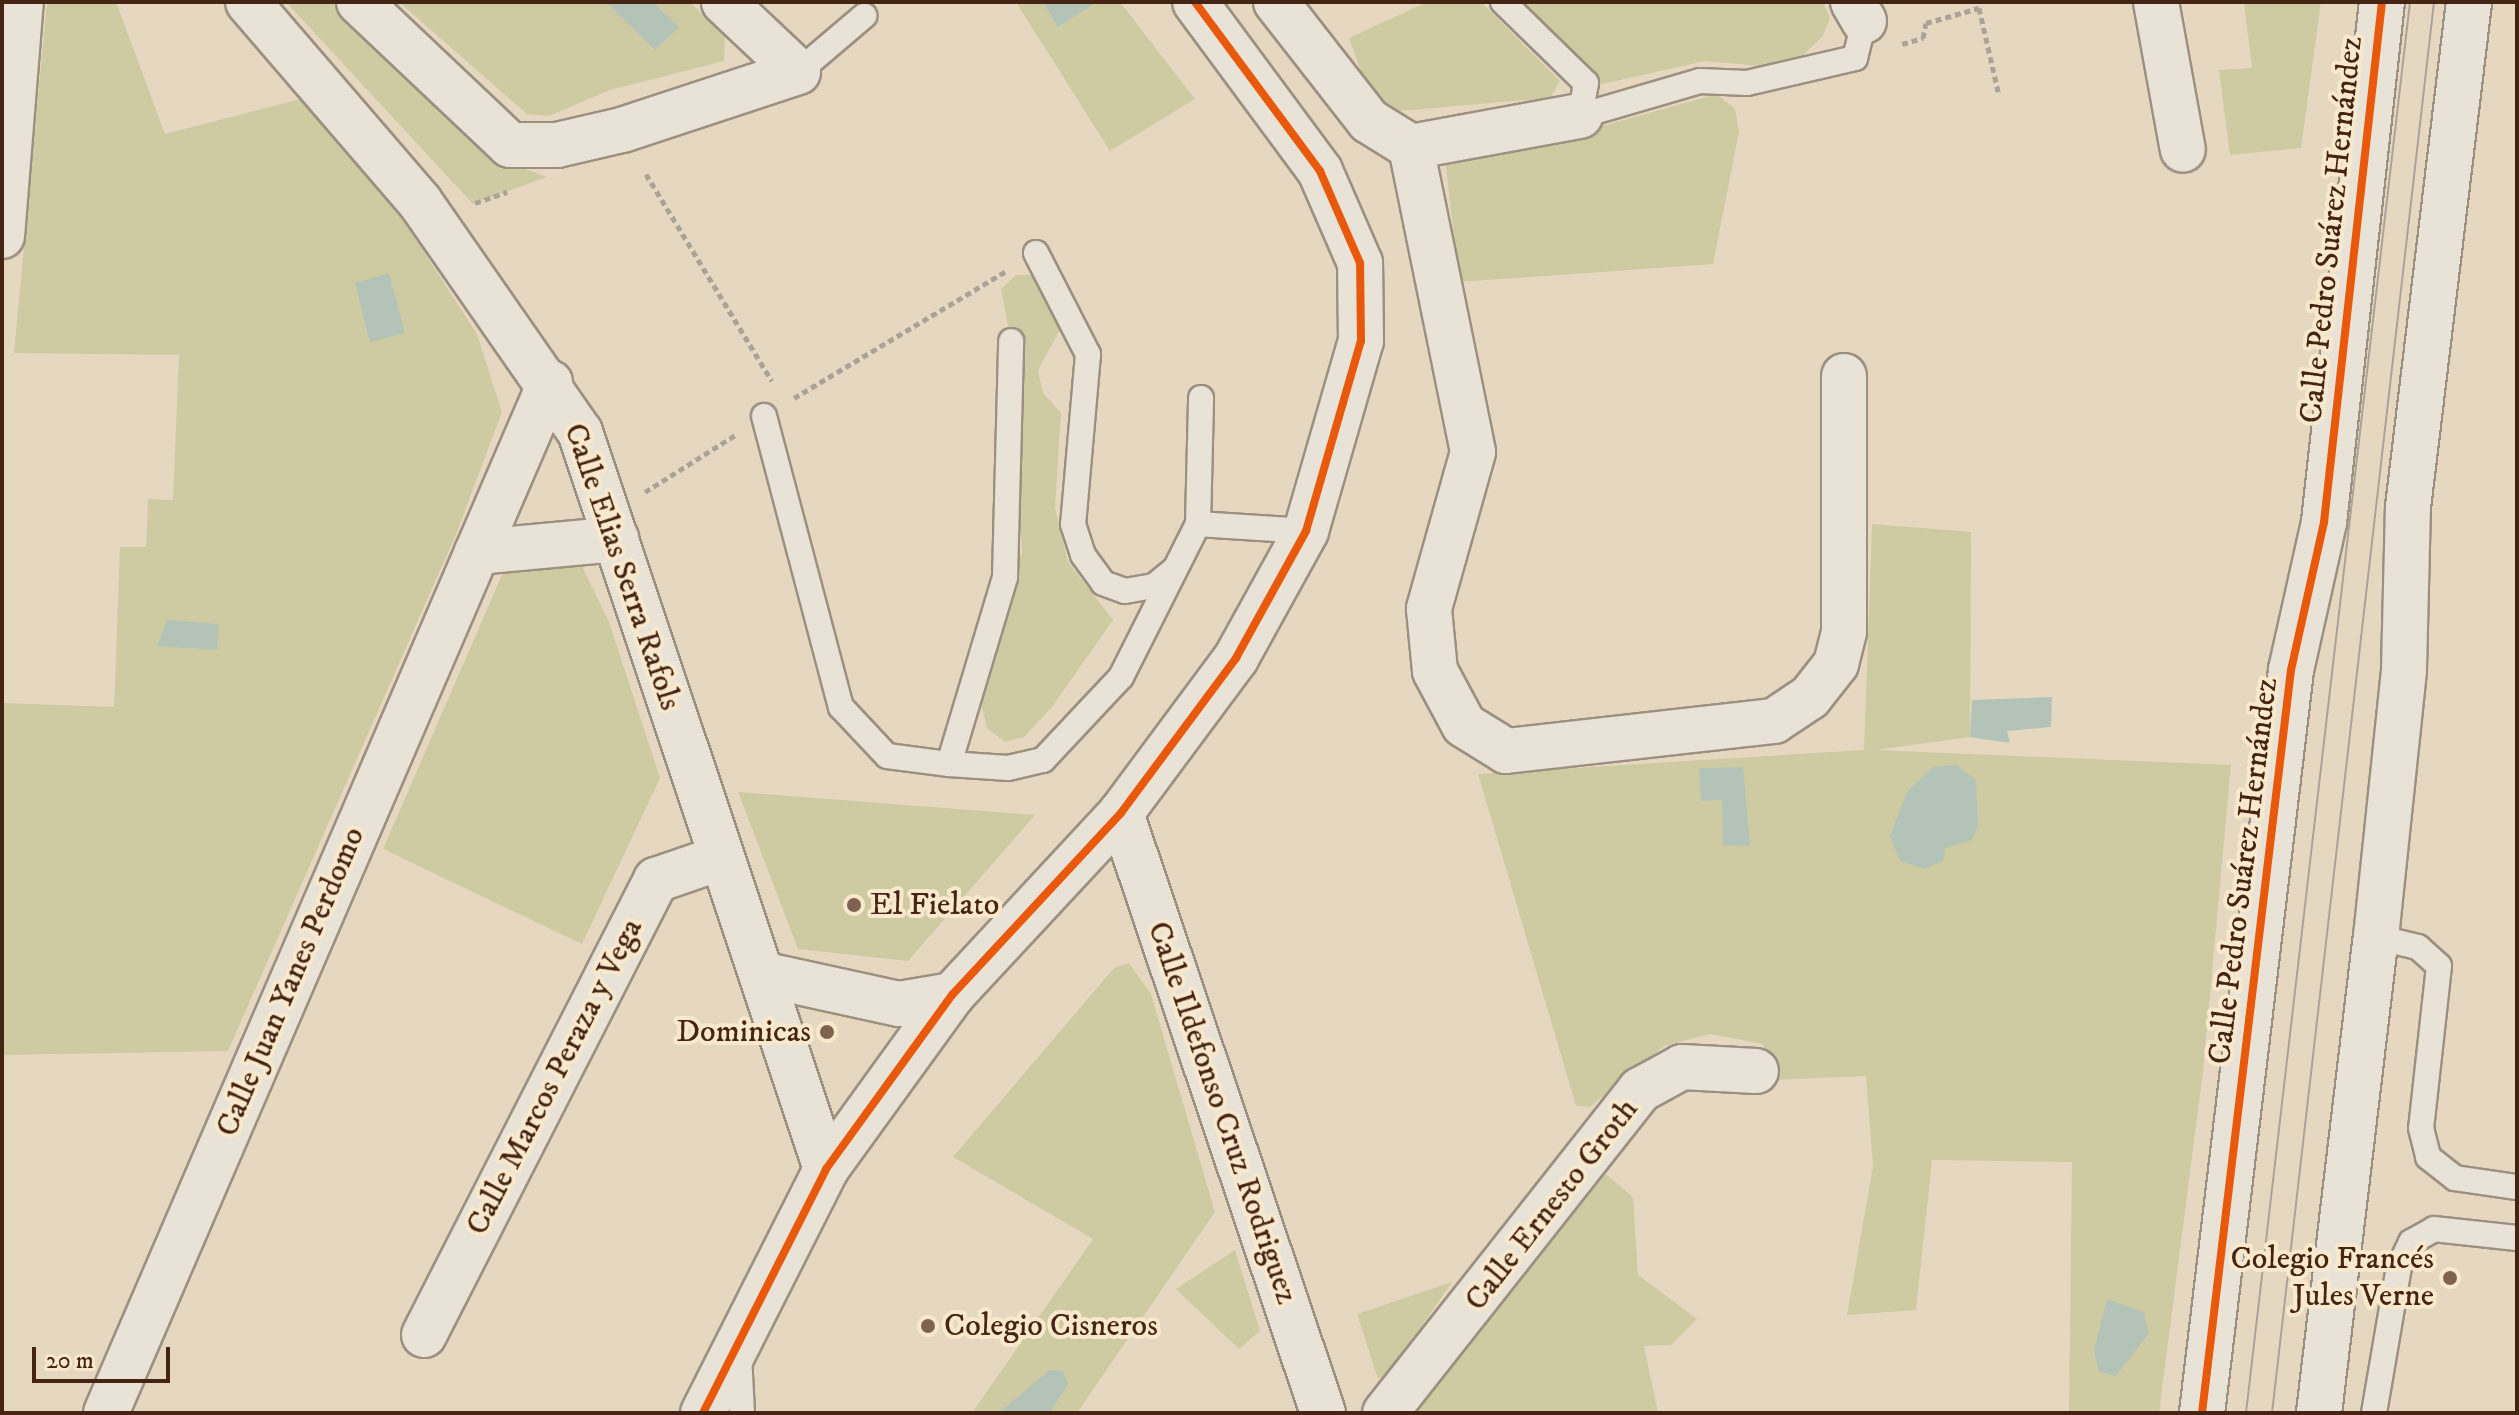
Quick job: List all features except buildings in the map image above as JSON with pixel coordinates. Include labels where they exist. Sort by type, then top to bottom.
[{"type":"street","points":[[2,236],[21,2]]},
{"type":"street","name":"Calle Elias Serra Rafols","points":[[248,2],[420,202],[550,383],[580,432],[720,858],[766,975],[826,1169]]},
{"type":"street","points":[[359,2],[510,145],[557,145],[622,130],[798,72],[724,2]]},
{"type":"street","points":[[703,1413],[826,1169],[952,995],[1121,813],[1236,658],[1306,531],[1361,341],[1360,263],[1320,171],[1195,2]]},
{"type":"street","points":[[1276,2],[1369,121],[1411,147],[1580,116]]},
{"type":"street","points":[[2156,2],[2183,150]]},
{"type":"street","name":"Calle Pedro Suárez Hernández","points":[[2202,1413],[2291,670],[2324,522],[2382,2]]},
{"type":"street","points":[[2319,1413],[2376,937],[2404,669],[2408,507],[2469,2]]},
{"type":"street","points":[[1411,147],[1473,452],[1429,609],[1435,671],[1464,725],[1506,751],[1774,721],[1810,697],[1836,664],[1844,632],[1844,376]]},
{"type":"street","name":"Calle Juan Yanes Perdomo","points":[[106,1413],[550,383]]},
{"type":"street","points":[[477,552],[612,527]]},
{"type":"street","name":"Calle Ildefonso Cruz Rodriguez","points":[[1121,813],[1323,1413]]},
{"type":"street","name":"Calle Marcos Peraza y Vega","points":[[424,1335],[656,880],[720,858]]},
{"type":"street","points":[[766,975],[899,1004],[952,995]]},
{"type":"street","name":"Calle Ernesto Groth","points":[[1385,1413],[1640,1090],[1682,1067],[1756,1071]]},
{"type":"lane","points":[[1503,2],[1586,83],[1580,116],[1700,81],[1747,83],[1857,27]]},
{"type":"lane","points":[[798,72],[864,16]]},
{"type":"lane","points":[[1036,253],[1088,354],[1073,524],[1083,555],[1103,583],[1125,591],[1154,586],[1174,570]]},
{"type":"lane","points":[[949,764],[1005,577],[1011,341]]},
{"type":"lane","points":[[764,416],[841,707],[887,756],[1008,768],[1043,760],[1121,677],[1198,524],[1201,398]]},
{"type":"lane","points":[[1198,524],[1306,531]]},
{"type":"lane","points":[[2376,937],[2418,947],[2439,966],[2421,1128],[2428,1157],[2455,1178],[2517,1187]]},
{"type":"lane","points":[[2374,1413],[2399,1267],[2411,1242],[2434,1229],[2517,1238]]},
{"type":"lane","points":[[738,1344],[742,1413]]},
{"type":"path","points":[[1857,27],[1923,38],[1926,23],[1979,8],[1999,95]]},
{"type":"path","points":[[646,174],[786,403]]},
{"type":"path","points":[[612,527],[764,416],[1036,253]]},
{"type":"shaded area","points":[[47,2],[116,2],[165,134],[305,98],[397,210],[477,334],[502,412],[457,532],[228,1051],[2,1055],[2,703],[114,707],[120,547],[146,547],[148,499],[173,500],[179,355],[14,353]]},
{"type":"shaded area","points":[[286,2],[331,2],[491,156],[547,177],[473,204]]},
{"type":"shaded area","points":[[399,2],[690,2],[725,36],[724,61],[610,90],[549,116],[527,114]]},
{"type":"shaded area","points":[[653,2],[679,27],[655,50],[608,4]]},
{"type":"shaded area","points":[[1016,2],[1120,2],[1195,99],[1110,151]]},
{"type":"shaded area","points":[[1043,2],[1097,2],[1058,27]]},
{"type":"shaded area","points":[[1427,2],[1481,2],[1560,81],[1550,98],[1376,113],[1349,38]]},
{"type":"shaded area","points":[[1521,2],[1823,2],[1830,18],[1823,36],[1802,56],[1761,66],[1705,61],[1598,85]]},
{"type":"shaded area","points":[[2321,2],[2301,148],[2230,155],[2219,70],[2252,68],[2244,3]]},
{"type":"shaded area","points":[[1717,94],[1735,109],[1739,132],[1713,264],[1459,282],[1445,158],[1509,152]]},
{"type":"shaded area","points":[[389,273],[405,333],[370,342],[355,283]]},
{"type":"shaded area","points":[[1016,275],[1033,275],[1061,328],[1038,370],[1043,393],[1061,413],[1055,508],[1068,562],[1113,620],[1052,707],[1024,737],[1005,742],[987,728],[981,704],[1005,577],[1022,553],[1011,341],[1001,289]]},
{"type":"shaded area","points":[[1872,524],[1971,532],[1970,737],[1876,750],[2231,765],[2203,1071],[2159,1413],[2069,1413],[2072,1162],[1932,1160],[1916,1310],[1847,1315],[1873,1166],[1866,1076],[1771,1080],[1763,1044],[1710,1034],[1664,1046],[1590,1107],[1576,1106],[1478,774],[1864,750]]},
{"type":"shaded area","points":[[578,558],[609,622],[660,778],[582,944],[383,849],[505,568]]},
{"type":"shaded area","points":[[167,620],[219,624],[217,650],[157,646]]},
{"type":"shaded area","points":[[2052,697],[2051,727],[2007,731],[2010,743],[1970,737],[1972,700]]},
{"type":"shaded area","points":[[1957,765],[1976,780],[1978,825],[1972,840],[1945,848],[1943,861],[1925,869],[1900,861],[1890,836],[1907,792],[1933,767]]},
{"type":"shaded area","points":[[1743,767],[1750,846],[1723,845],[1722,800],[1701,801],[1699,768]]},
{"type":"shaded area","points":[[738,792],[1035,815],[908,961],[798,949]]},
{"type":"shaded area","points":[[1129,963],[1151,994],[1215,1212],[1077,1413],[972,1413],[1093,1239],[953,1157],[1114,968]]},
{"type":"shaded area","points":[[1596,1166],[1633,1197],[1638,1275],[1697,1319],[1671,1345],[1644,1346],[1658,1413],[1410,1413]]},
{"type":"shaded area","points":[[1235,1250],[1260,1331],[1239,1349],[1176,1289]]},
{"type":"shaded area","points":[[1452,1282],[1389,1374],[1378,1379],[1357,1314]]},
{"type":"shaded area","points":[[2107,1299],[2143,1312],[2149,1333],[2116,1376],[2099,1372],[2094,1350]]},
{"type":"shaded area","points":[[1049,1370],[1063,1371],[1068,1384],[1050,1413],[999,1413]]},
{"type":"tram line","points":[[2246,1413],[2410,2]]},
{"type":"tram line","points":[[2272,1413],[2434,2]]},
{"type":"cycle path","points":[[703,1413],[826,1169],[952,995],[1121,813],[1236,658],[1306,531],[1361,341],[1360,263],[1320,171],[1195,2]]},
{"type":"cycle path","points":[[2202,1413],[2291,670],[2324,522],[2382,2]]},
{"type":"place","name":"El Fielato","points":[[854,905]]},
{"type":"place","name":"Dominicas","points":[[827,1032]]},
{"type":"place","name":"Colegio Francés Jules Verne","points":[[2450,1278]]},
{"type":"place","name":"Colegio Cisneros","points":[[928,1326]]}]
